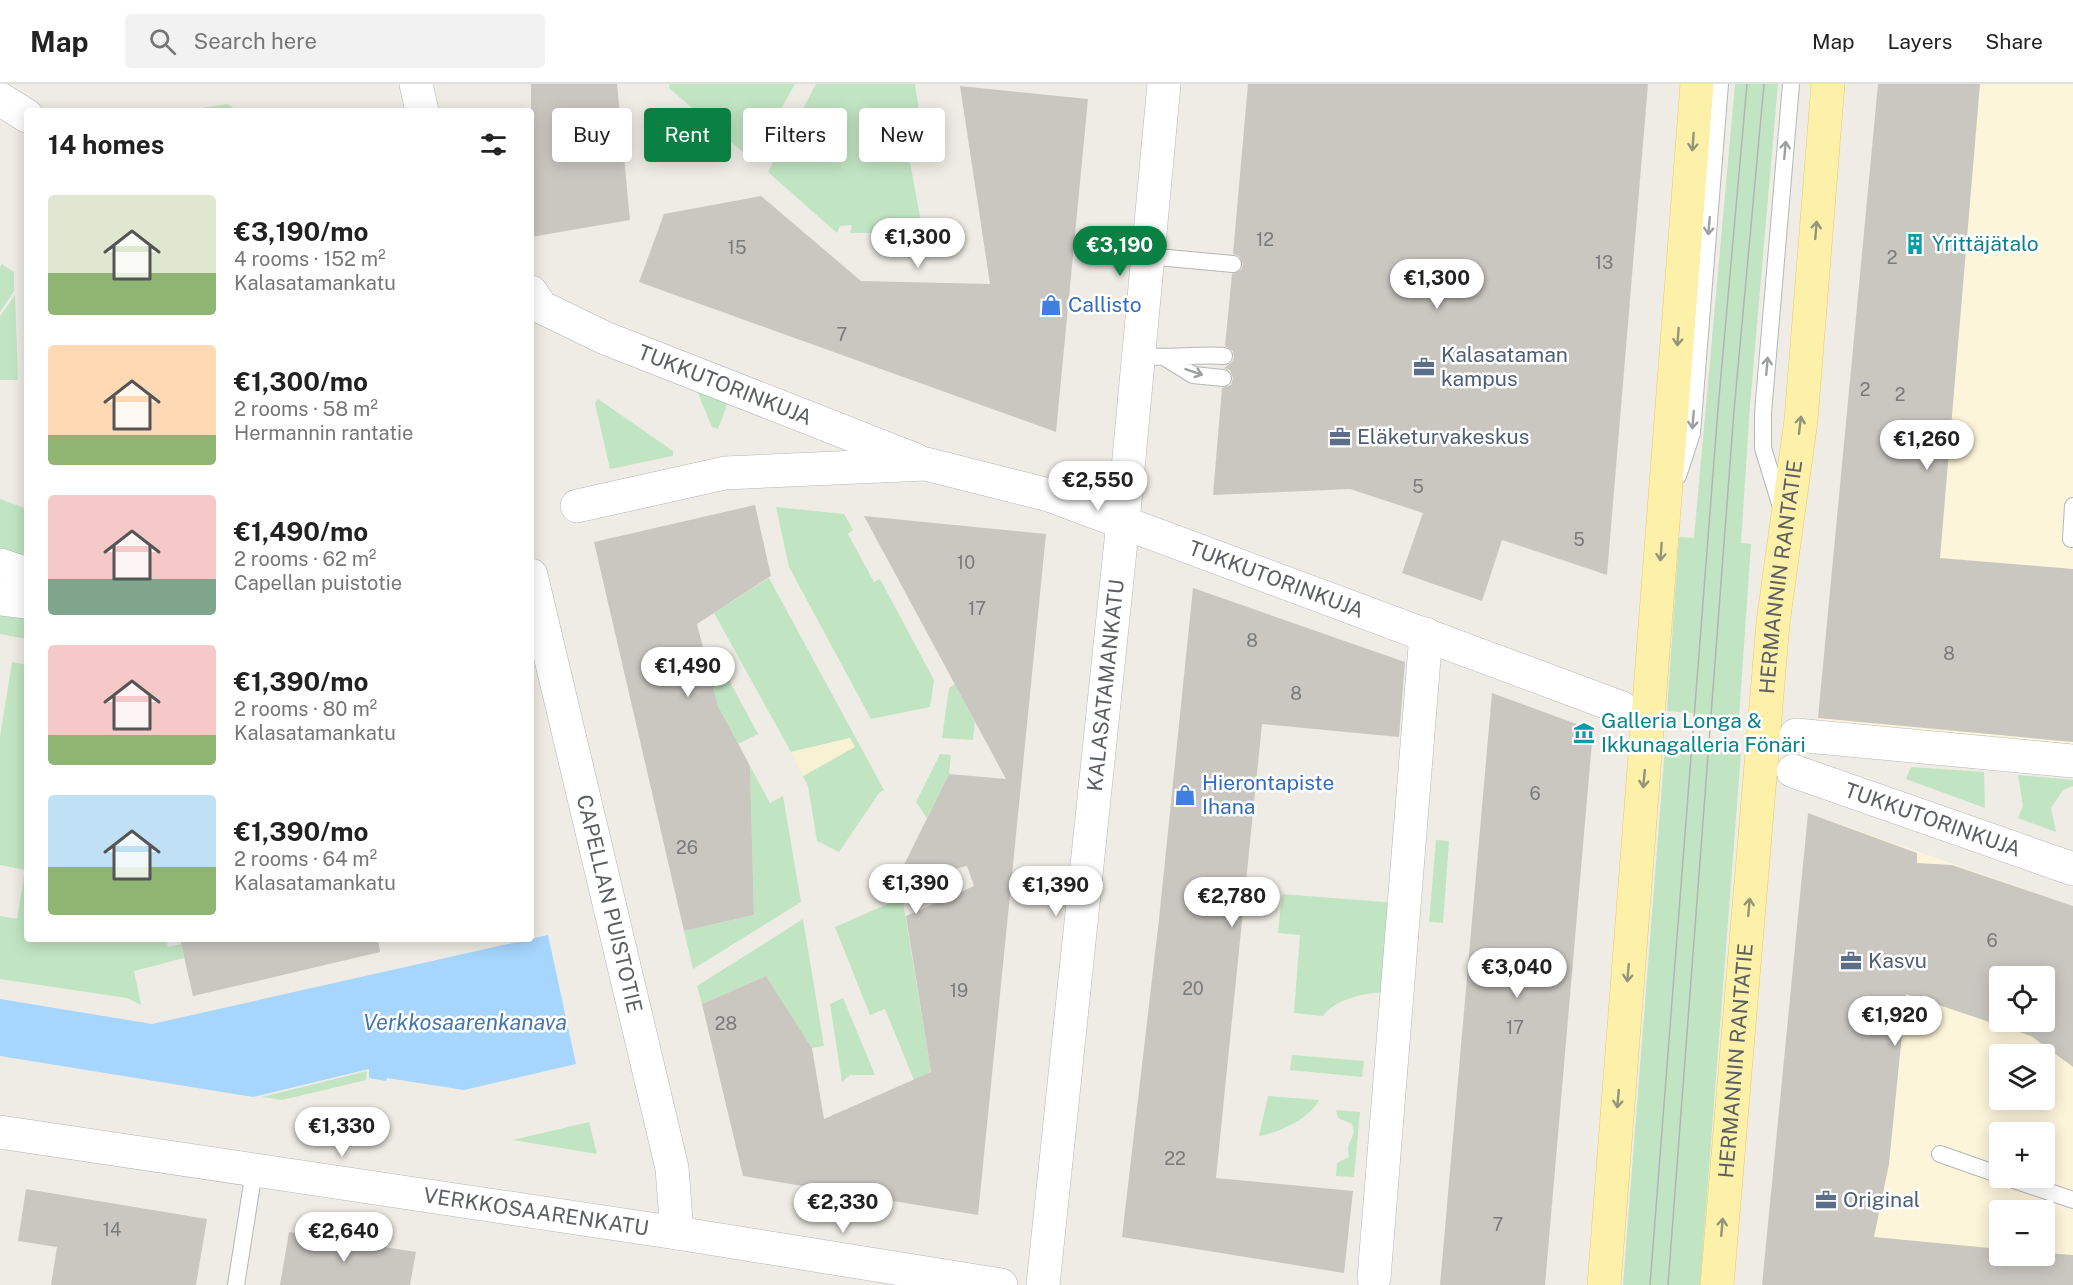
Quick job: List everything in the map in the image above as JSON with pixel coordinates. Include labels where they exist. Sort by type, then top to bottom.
[{"type":"main road","points":[[1604,1285],[1697,84]]},
{"type":"main road","name":"HERMANNIN RANTATIE","points":[[1717,1285],[1771,645],[1801,420],[1828,84]]},
{"type":"street","points":[[416,84],[421,108]]},
{"type":"street","name":"KALASATAMANKATU","points":[[1043,1285],[1123,522],[1153,358],[1147,256],[1164,84]]},
{"type":"street","points":[[0,99],[24,114]]},
{"type":"street","name":"TUKKUTORINKUJA","points":[[534,296],[541,307],[605,338],[926,464],[1050,495],[1622,708]]},
{"type":"street","name":"TUKKUTORINKUJA","points":[[577,506],[725,473],[926,464]]},
{"type":"street","points":[[0,565],[24,573]]},
{"type":"street","name":"CAPELLAN PUISTOTIE","points":[[534,589],[672,1167],[677,1233]]},
{"type":"street","points":[[0,599],[24,602]]},
{"type":"street","points":[[1374,1278],[1426,634]]},
{"type":"street","points":[[1796,735],[2073,761]]},
{"type":"street","name":"TUKKUTORINKUJA","points":[[1792,771],[2073,869]]},
{"type":"street","name":"VERKKOSAARENKATU","points":[[0,1132],[677,1233],[1000,1285]]},
{"type":"lane","points":[[1664,515],[1692,433],[1720,84]]},
{"type":"lane","points":[[1787,525],[1763,448],[1763,437],[1791,84]]},
{"type":"lane","points":[[1147,256],[1233,264]]},
{"type":"lane","points":[[1153,358],[1195,354],[1224,356]]},
{"type":"lane","points":[[1153,358],[1193,375],[1223,378]]},
{"type":"lane","points":[[2071,539],[2073,506]]},
{"type":"lane","points":[[1940,1154],[1989,1170]]},
{"type":"lane","points":[[236,1285],[254,1171]]},
{"type":"lane","points":[[2038,1188],[2073,1200]]},
{"type":"shaded area","points":[[1878,84],[2073,84],[2073,746],[1818,723]]},
{"type":"shaded area","points":[[1808,813],[2073,906],[2073,1285],[1762,1285]]},
{"type":"green space","points":[[670,84],[795,84],[781,108],[743,108],[743,152],[731,142],[731,108],[692,108],[669,88]]},
{"type":"green space","points":[[816,84],[915,84],[918,108],[859,108],[859,162],[910,162],[923,233],[850,233],[852,225],[840,226],[837,233],[768,172],[773,162],[847,162],[847,108],[804,108]]},
{"type":"green space","points":[[1735,84],[1778,84],[1750,405],[1741,543],[1751,544],[1739,717],[1667,711],[1679,537],[1694,538]]},
{"type":"green space","points":[[227,104],[234,108],[202,108]]},
{"type":"green space","points":[[2,264],[14,272],[14,291],[0,312],[0,267]]},
{"type":"green space","points":[[15,295],[18,380],[0,380],[0,316]]},
{"type":"green space","points":[[692,379],[731,394],[718,429],[712,427]]},
{"type":"green space","points":[[598,399],[673,451],[673,456],[610,469],[595,403]]},
{"type":"green space","points":[[0,499],[24,508],[24,561],[0,554]]},
{"type":"green space","points":[[776,507],[844,514],[853,530],[848,534],[874,582],[880,579],[934,680],[930,707],[871,719],[789,567]]},
{"type":"green space","points":[[769,578],[884,790],[879,793],[839,852],[817,841],[808,786],[803,776],[854,747],[850,738],[791,752],[714,613]]},
{"type":"green space","points":[[0,608],[24,612],[24,638],[0,634]]},
{"type":"green space","points":[[714,652],[758,734],[738,744],[718,706],[706,657]]},
{"type":"green space","points":[[12,662],[24,664],[24,870],[0,865],[0,737]]},
{"type":"green space","points":[[955,684],[975,722],[973,740],[942,738],[949,688]]},
{"type":"green space","points":[[1665,747],[1741,753],[1700,1285],[1623,1285]]},
{"type":"green space","points":[[940,754],[951,755],[949,774],[927,818],[916,802]]},
{"type":"green space","points":[[750,766],[770,803],[783,796],[801,902],[693,969],[684,931],[754,915]]},
{"type":"green space","points":[[1911,767],[1984,772],[1985,808],[1906,779]]},
{"type":"green space","points":[[2018,775],[2073,780],[2073,786],[2063,790],[2051,808],[2056,832],[2018,818],[2023,806]]},
{"type":"green space","points":[[1436,840],[1449,841],[1443,923],[1429,922]]},
{"type":"green space","points":[[24,876],[24,942],[167,942],[168,947],[181,944],[184,958],[134,971],[141,1005],[127,998],[0,979],[0,916],[17,919]]},
{"type":"green space","points":[[901,889],[931,1072],[914,1080],[885,1009],[870,1015],[835,927],[890,903],[889,895]]},
{"type":"green space","points":[[1282,894],[1396,903],[1388,993],[1371,993],[1352,997],[1335,1005],[1323,1016],[1294,1013],[1300,935],[1278,933]]},
{"type":"green space","points":[[803,919],[824,1046],[812,1048],[766,976],[702,1004],[697,986]]},
{"type":"green space","points":[[843,998],[875,1075],[850,1075],[842,1082],[830,1004]]},
{"type":"green space","points":[[1292,1055],[1364,1061],[1362,1077],[1290,1070]]},
{"type":"green space","points":[[367,1071],[366,1080],[282,1100],[262,1097]]},
{"type":"green space","points":[[1268,1096],[1319,1100],[1302,1119],[1275,1132],[1259,1136]]},
{"type":"green space","points":[[1336,1110],[1360,1112],[1354,1177],[1336,1176],[1337,1163],[1349,1157],[1348,1147],[1354,1132],[1352,1124],[1338,1118]]},
{"type":"green space","points":[[589,1122],[597,1154],[513,1140]]},
{"type":"sand","points":[[850,738],[855,747],[803,776],[791,752]]},
{"type":"water","name":"Verkkosaarenkanava","points":[[548,935],[576,1064],[464,1090],[387,1078],[386,1081],[369,1078],[369,1069],[253,1097],[0,1056],[0,999],[152,1024],[517,942],[534,942],[534,938]]},
{"type":"building","points":[[531,84],[617,84],[619,108],[552,108],[552,162],[624,162],[630,220],[534,236],[534,108],[531,108]]},
{"type":"building","name":"Kalasataman kampus","points":[[1248,84],[1648,84],[1607,575],[1502,540],[1482,601],[1402,573],[1423,513],[1350,489],[1213,495],[1222,388],[1231,385],[1233,378],[1230,370],[1224,368],[1232,362],[1234,357],[1233,351],[1225,346],[1232,274],[1241,270],[1243,264],[1239,256],[1233,254]]},
{"type":"building","points":[[1878,84],[1980,84],[1940,558],[2073,569],[2073,742],[1818,718]]},
{"type":"building","points":[[960,86],[1088,99],[1056,432],[639,282],[664,214],[761,196],[861,281],[990,284]]},
{"type":"building","points":[[755,505],[771,576],[697,624],[718,706],[750,766],[754,915],[684,931],[594,542]]},
{"type":"building","points":[[864,516],[1046,534],[978,1215],[743,1176],[702,1004],[766,976],[812,1048],[824,1119],[931,1072],[906,916],[974,886],[967,866],[895,883],[949,774],[1006,779]]},
{"type":"building","points":[[1193,588],[1405,662],[1399,737],[1262,724],[1216,1178],[1353,1191],[1344,1273],[1122,1237],[1159,919]]},
{"type":"building","points":[[1492,693],[1593,730],[1545,1285],[1440,1285]]},
{"type":"building","points":[[1808,813],[1917,853],[1917,863],[1952,865],[2073,906],[2073,1067],[2055,1054],[2055,1044],[2042,1044],[2031,1036],[2019,1032],[2055,1032],[2055,966],[1989,966],[1989,1022],[1906,994],[1889,1164],[1874,1237],[1989,1248],[1989,1266],[2055,1266],[2055,1254],[2073,1255],[2073,1285],[1762,1285]]},
{"type":"building","points":[[181,942],[378,942],[380,952],[193,996]]},
{"type":"building","points":[[26,1189],[207,1219],[196,1285],[51,1285],[57,1247],[18,1241]]},
{"type":"building","points":[[289,1232],[416,1252],[410,1285],[280,1285]]},
{"type":"tram line","points":[[1650,1285],[1718,409],[1747,84]]},
{"type":"tram line","points":[[1668,1285],[1734,411],[1764,84]]},
{"type":"place","name":"Yrittäjätalo","points":[[1915,244]]},
{"type":"place","name":"Callisto","points":[[1051,305]]},
{"type":"place","name":"Kalasataman kampus","points":[[1424,367]]},
{"type":"place","name":"Eläketurvakeskus","points":[[1340,437]]},
{"type":"place","name":"Galleria Longa & Ikkunagalleria Fönäri","points":[[1584,733]]},
{"type":"place","name":"Hierontapiste Ihana","points":[[1185,795]]},
{"type":"place","name":"Kasvu","points":[[1851,961]]},
{"type":"place","name":"Original","points":[[1826,1200]]}]
